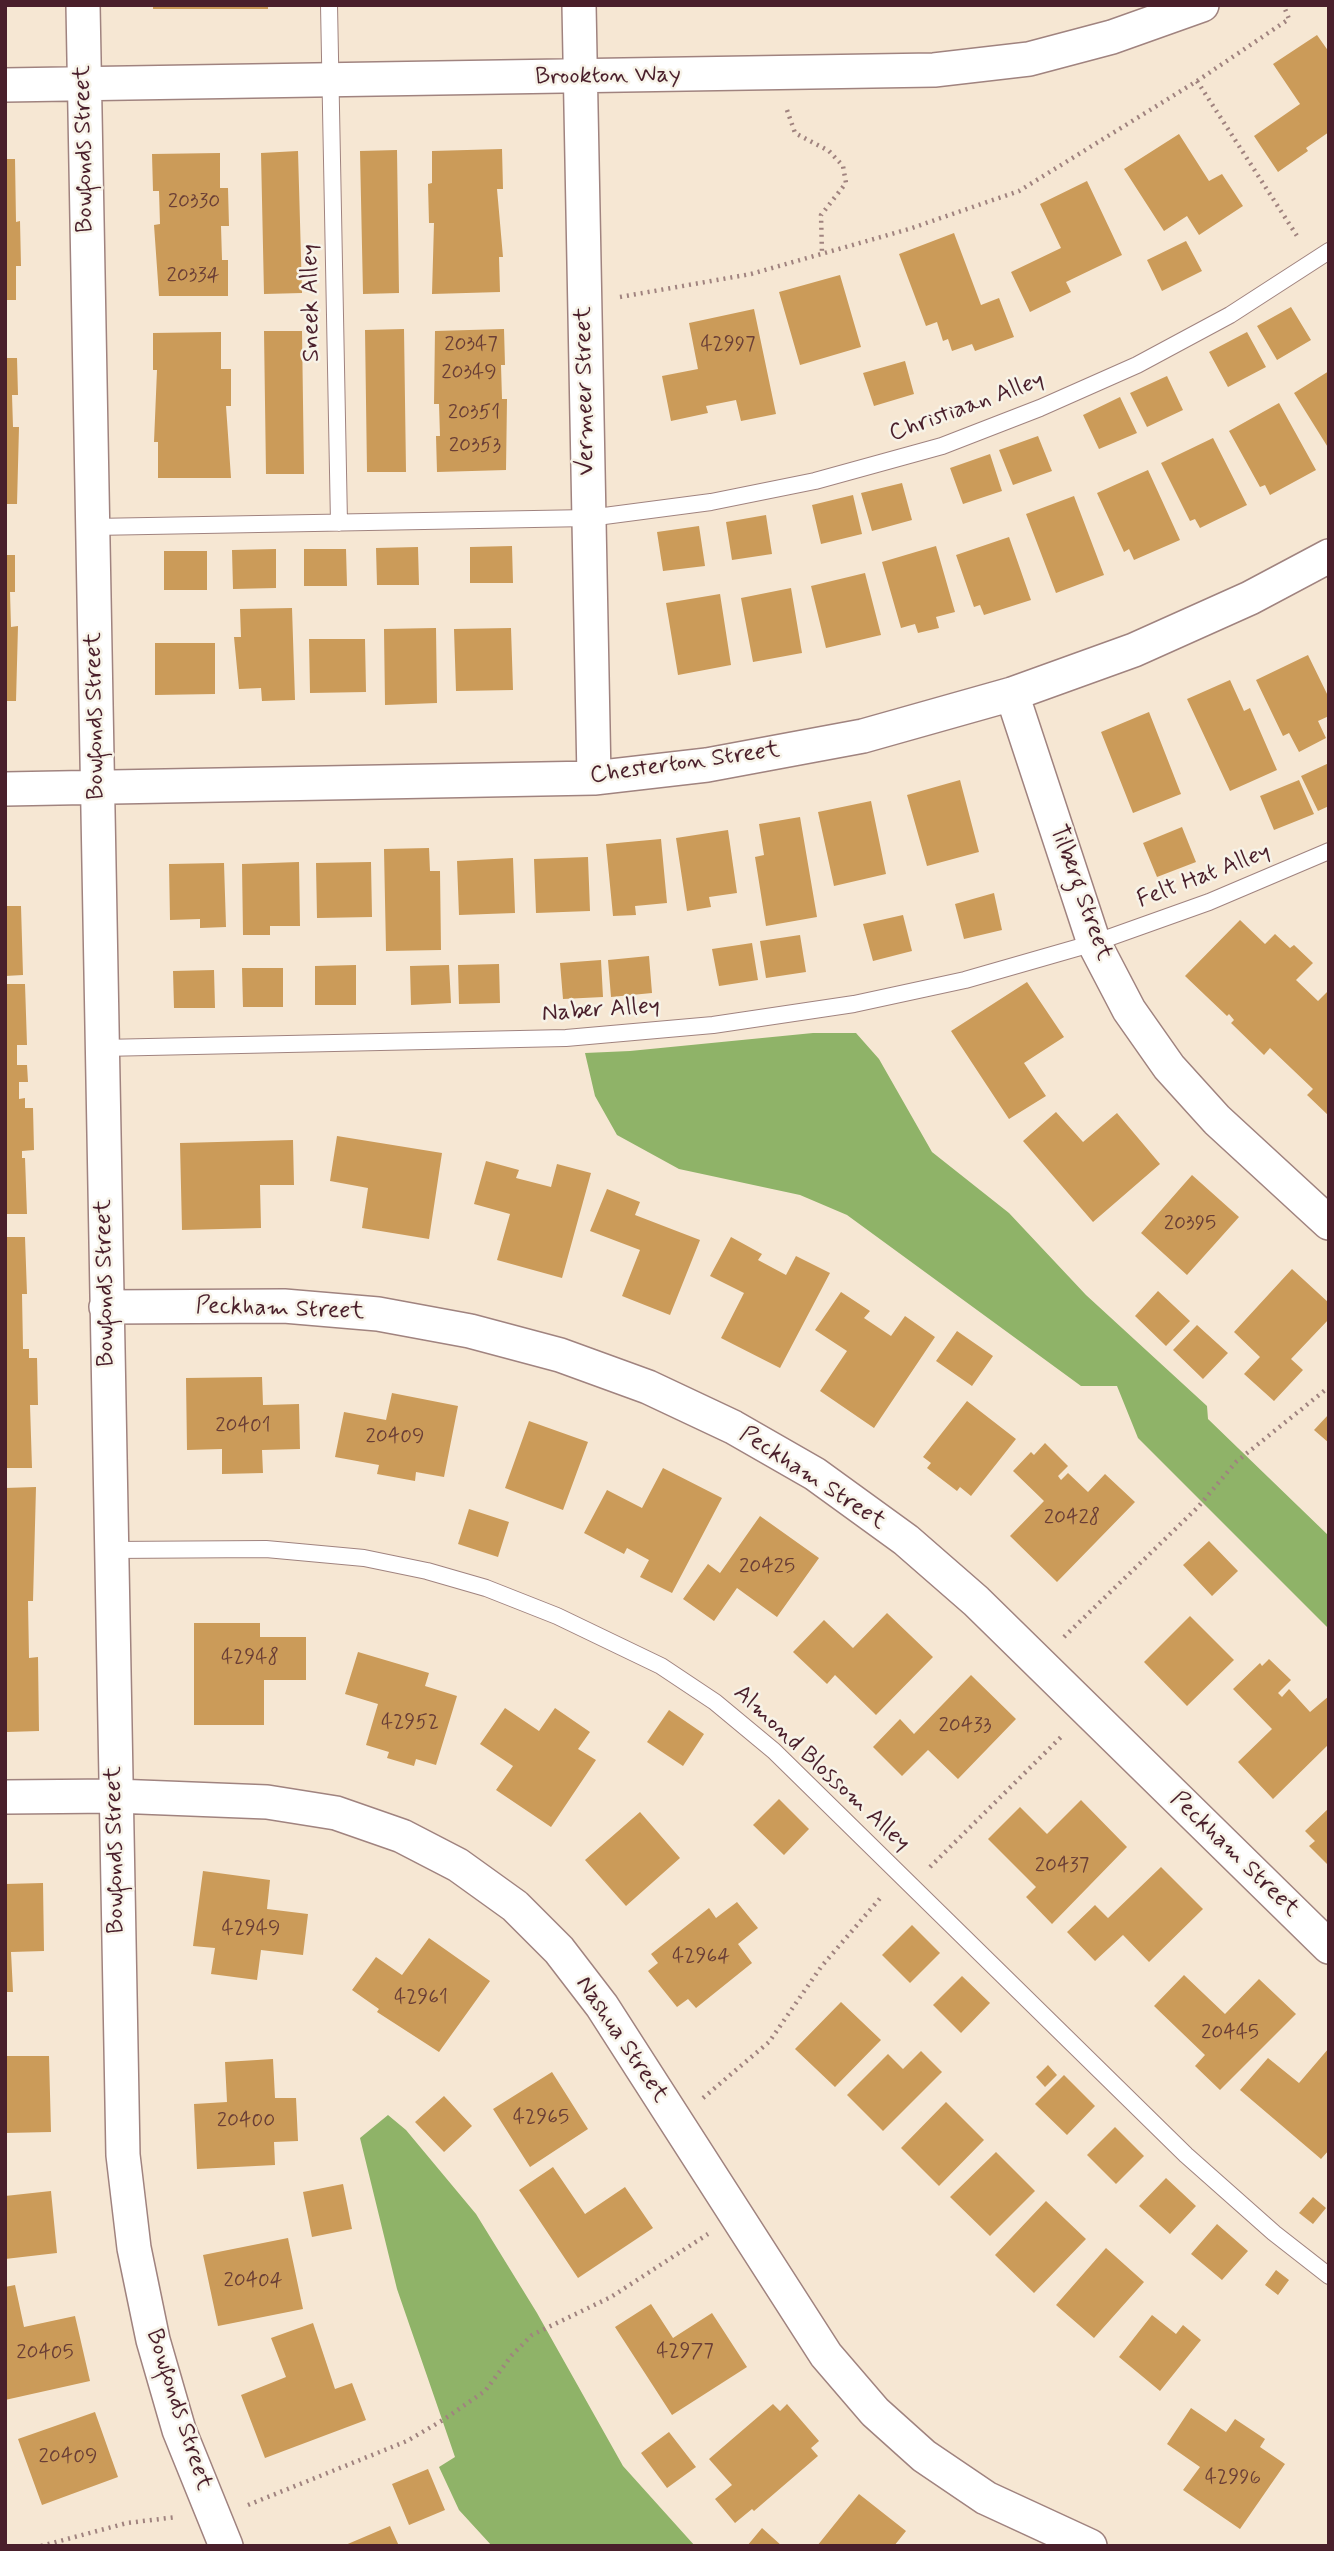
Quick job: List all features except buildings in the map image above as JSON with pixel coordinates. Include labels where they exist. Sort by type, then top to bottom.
[{"type":"street","name":"Bowfonds Street","points":[[83,5],[99,740],[97,787],[110,1550],[124,2155],[134,2248],[153,2340],[179,2430],[226,2546]]},
{"type":"street","name":"Vermeer Street","points":[[579,5],[594,778]]},
{"type":"street","name":"Brookton Way","points":[[5,85],[330,82],[934,70],[1029,59],[1112,37],[1202,5]]},
{"type":"street","name":"Chesterton Street","points":[[5,789],[594,778],[707,765],[863,736],[1012,694],[1134,650],[1250,598],[1329,556]]},
{"type":"street","name":"Tilberg Street","points":[[1012,694],[1094,943],[1129,1010],[1169,1067],[1217,1120],[1329,1223]]},
{"type":"street","name":"Peckham Street","points":[[106,1307],[284,1306],[378,1314],[470,1331],[560,1355],[648,1387],[733,1427],[815,1474],[906,1540],[976,1601],[1329,1947]]},
{"type":"street","name":"Nashua Street","points":[[5,1797],[115,1796],[267,1802],[336,1813],[402,1836],[458,1865],[514,1906],[559,1950],[601,2006],[826,2355],[875,2412],[924,2456],[985,2498],[1090,2546]]},
{"type":"lane","name":"Sneek Alley","points":[[329,5],[339,523]]},
{"type":"lane","name":"Christiaan Alley","points":[[589,518],[711,502],[815,481],[942,446],[1040,408],[1137,365],[1230,315],[1329,251]]},
{"type":"lane","points":[[93,527],[589,518]]},
{"type":"lane","name":"Felt Hat Alley","points":[[1094,943],[1209,902],[1329,851]]},
{"type":"lane","name":"Naber Alley","points":[[102,1048],[566,1038],[713,1025],[891,996],[965,980],[1094,943]]},
{"type":"lane","name":"Almond Blossom Alley","points":[[110,1550],[266,1549],[364,1558],[427,1571],[557,1616],[660,1666],[715,1702],[817,1790],[1186,2155],[1274,2233],[1329,2276]]},
{"type":"path","points":[[619,298],[751,274],[909,229],[1018,191],[1197,81],[1289,19],[1285,9]]},
{"type":"path","points":[[1197,81],[1314,262]]},
{"type":"path","points":[[787,110],[795,133],[829,151],[843,166],[846,183],[821,215],[822,254]]},
{"type":"path","points":[[1039,1663],[1198,1507],[1236,1462],[1329,1387]]},
{"type":"path","points":[[675,2120],[769,2042],[821,1967],[873,1904],[907,1880],[1087,1710]]},
{"type":"path","points":[[41,2546],[127,2523],[212,2513],[253,2503],[407,2441],[485,2390],[512,2355],[532,2335],[611,2297],[736,2215]]},
{"type":"green space","points":[[813,1033],[856,1033],[879,1059],[932,1152],[1009,1213],[1086,1295],[1207,1406],[1208,1419],[1329,1536],[1329,1629],[1138,1438],[1117,1386],[1081,1386],[847,1215],[800,1195],[679,1169],[617,1135],[595,1096],[585,1053]]},
{"type":"green space","points":[[388,2115],[406,2130],[476,2214],[537,2313],[623,2466],[695,2546],[492,2546],[459,2510],[439,2467],[455,2457],[397,2289],[360,2138]]}]
